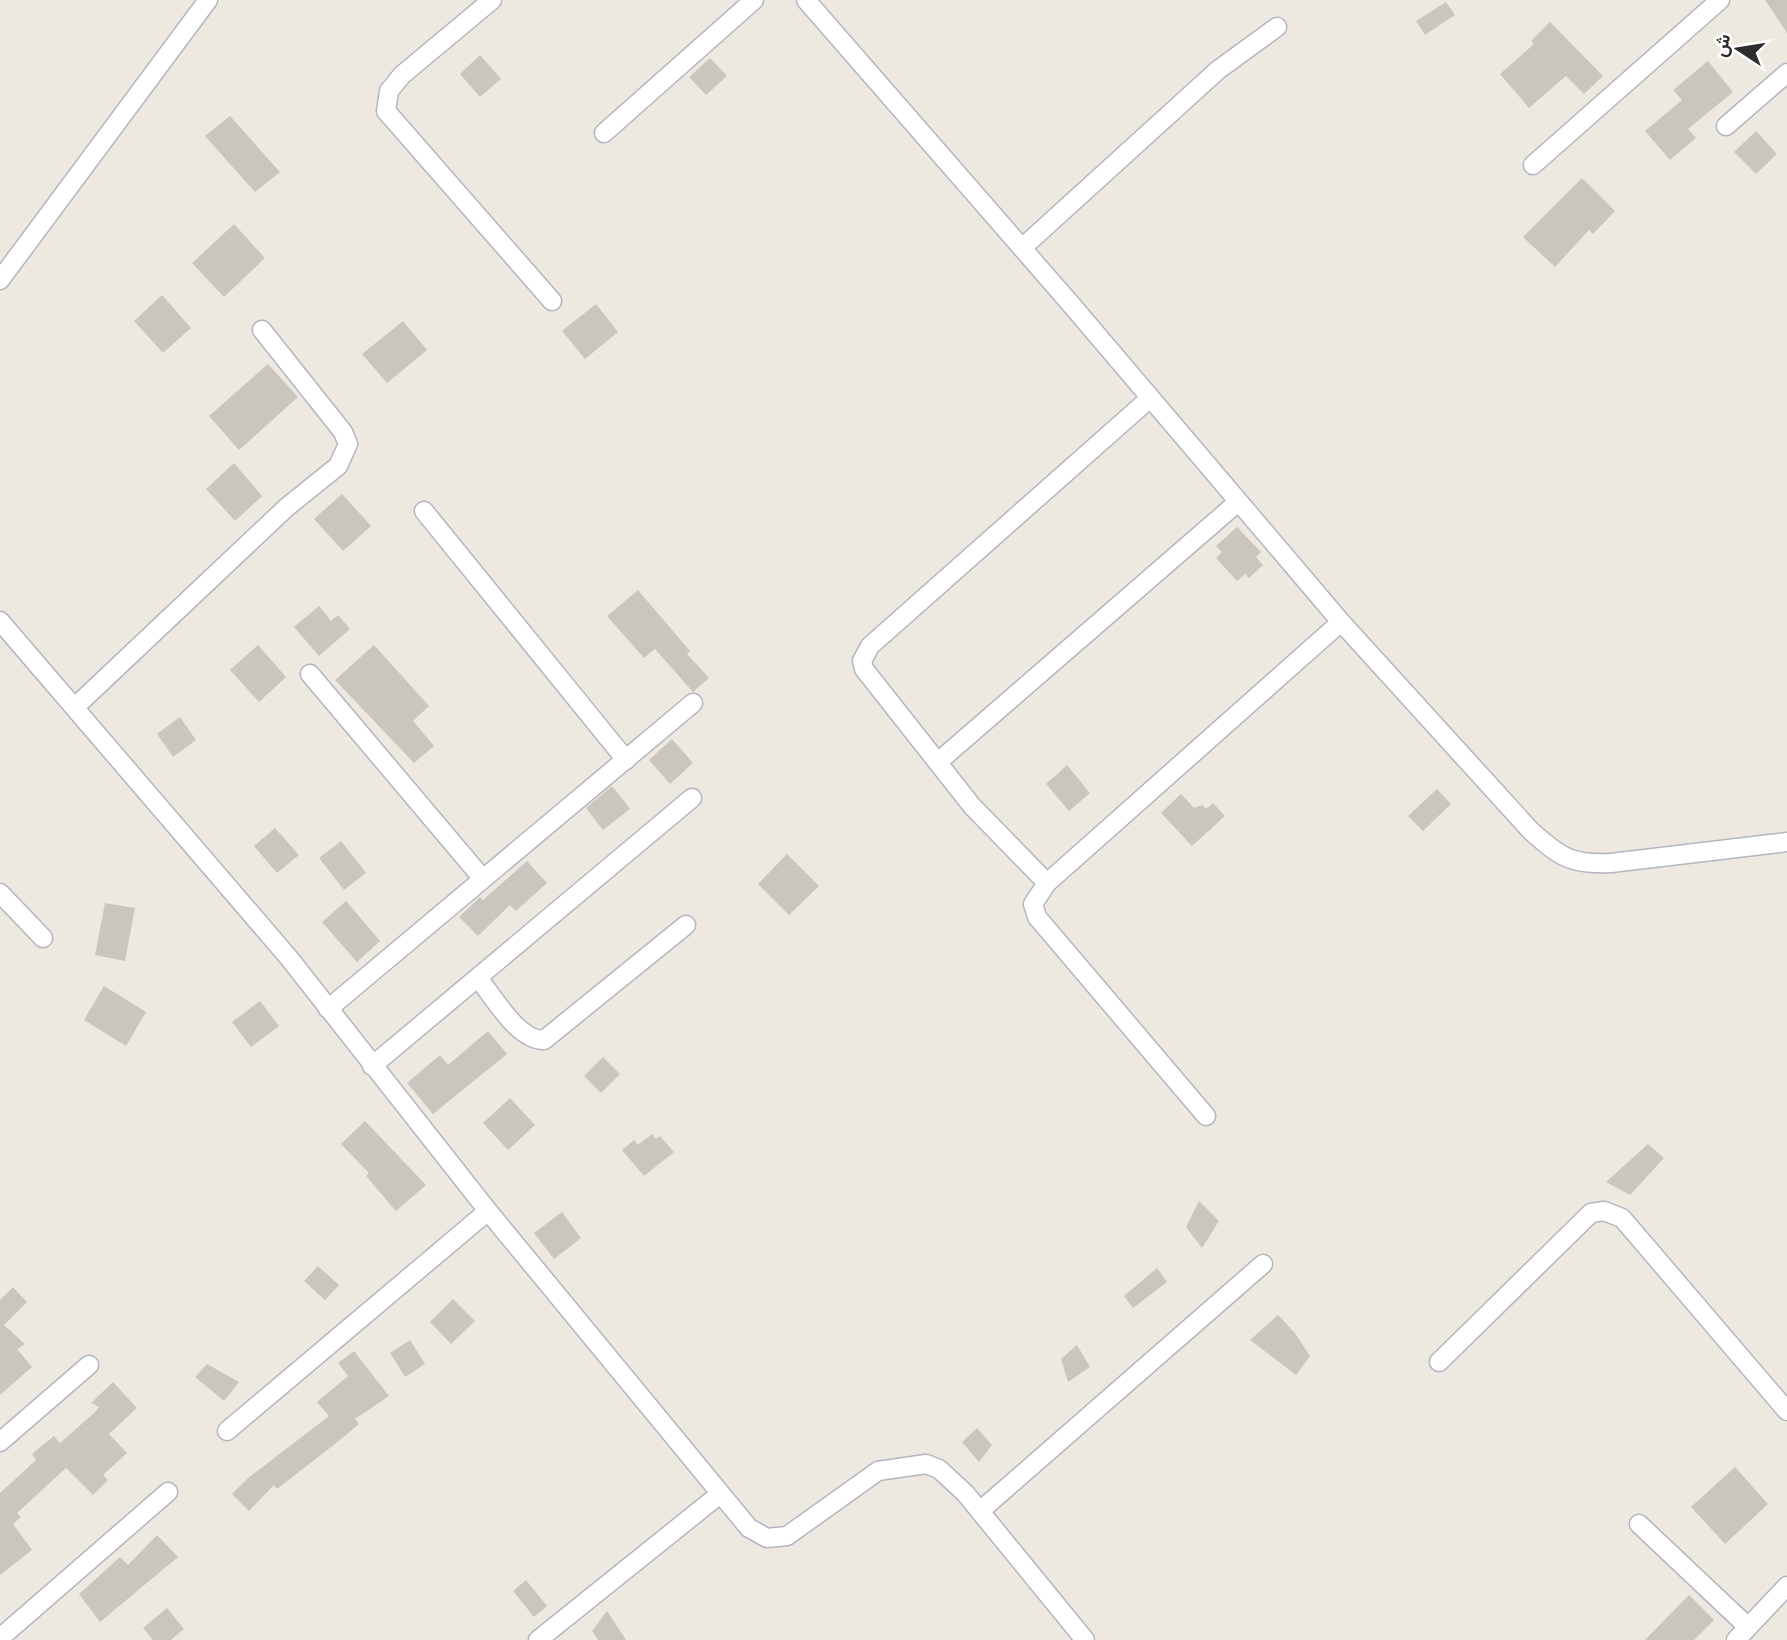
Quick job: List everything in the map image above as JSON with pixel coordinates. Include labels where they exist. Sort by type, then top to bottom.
[{"type":"street","points":[[0,280],[208,0]]},
{"type":"street","points":[[492,0],[402,75],[389,92],[386,111],[552,301]]},
{"type":"street","points":[[604,133],[754,0]]},
{"type":"street","points":[[806,0],[1341,622],[1531,831],[1559,856],[1590,864],[1611,863],[1787,842]]},
{"type":"street","points":[[1533,165],[1720,0]]},
{"type":"street","points":[[1022,248],[1218,70],[1277,27]]},
{"type":"street","points":[[1726,126],[1787,73]]},
{"type":"street","points":[[75,707],[287,507],[338,466],[344,456],[348,444],[343,432],[262,330]]},
{"type":"street","points":[[1046,883],[988,824],[864,669],[865,652],[1149,399]]},
{"type":"street","points":[[938,762],[1238,502]]},
{"type":"street","points":[[424,511],[626,760]]},
{"type":"street","points":[[0,621],[75,707],[146,795],[280,948],[488,1211],[749,1528],[767,1538],[787,1536],[878,1471],[926,1464],[952,1480],[1085,1640]]},
{"type":"street","points":[[1206,1116],[1037,917],[1033,904],[1046,883],[1341,622]]},
{"type":"street","points":[[310,674],[483,879]]},
{"type":"street","points":[[328,1009],[693,703]]},
{"type":"street","points":[[372,1066],[692,798]]},
{"type":"street","points":[[0,893],[43,937]]},
{"type":"street","points":[[478,978],[522,1031],[532,1038],[544,1040],[686,925]]},
{"type":"street","points":[[227,1431],[488,1211]]},
{"type":"street","points":[[1439,1362],[1591,1213],[1604,1211],[1622,1218],[1787,1410]]},
{"type":"street","points":[[980,1511],[1263,1264]]},
{"type":"street","points":[[0,1442],[89,1365]]},
{"type":"street","points":[[0,1638],[168,1492]]},
{"type":"street","points":[[538,1640],[720,1494]]},
{"type":"street","points":[[1639,1524],[1742,1634],[1787,1586]]},
{"type":"building","points":[[1765,0],[1787,0],[1787,33]]},
{"type":"building","points":[[1446,2],[1455,15],[1425,35],[1416,21]]},
{"type":"building","points":[[1550,22],[1603,76],[1584,94],[1566,76],[1529,108],[1500,74],[1534,44],[1531,41]]},
{"type":"building","points":[[480,55],[501,79],[480,97],[460,74]]},
{"type":"building","points":[[710,58],[727,76],[706,95],[689,77]]},
{"type":"building","points":[[1708,61],[1733,92],[1688,129],[1696,138],[1670,160],[1645,131],[1682,100],[1673,90]]},
{"type":"building","points":[[230,116],[280,172],[255,192],[205,136]]},
{"type":"building","points":[[1756,131],[1777,154],[1756,174],[1734,152]]},
{"type":"building","points":[[1582,178],[1615,211],[1593,234],[1589,230],[1555,267],[1523,237]]},
{"type":"building","points":[[234,224],[265,258],[224,297],[192,263]]},
{"type":"building","points":[[162,295],[191,328],[163,353],[134,321]]},
{"type":"building","points":[[596,304],[618,332],[585,359],[562,331]]},
{"type":"building","points":[[403,321],[427,350],[387,383],[362,354]]},
{"type":"building","points":[[268,364],[298,397],[239,450],[209,416]]},
{"type":"building","points":[[234,463],[262,496],[235,521],[206,489]]},
{"type":"building","points":[[342,494],[371,526],[343,551],[314,519]]},
{"type":"building","points":[[1237,527],[1261,552],[1256,557],[1263,565],[1249,578],[1245,574],[1237,581],[1216,558],[1222,552],[1216,546]]},
{"type":"building","points":[[638,590],[690,651],[687,654],[709,678],[693,692],[655,649],[644,658],[607,616]]},
{"type":"building","points":[[319,606],[331,621],[338,615],[350,629],[319,656],[294,627]]},
{"type":"building","points":[[258,645],[286,677],[259,702],[230,670]]},
{"type":"building","points":[[374,645],[429,706],[413,721],[434,746],[414,763],[335,680]]},
{"type":"building","points":[[180,717],[196,740],[173,757],[157,734]]},
{"type":"building","points":[[672,739],[693,763],[670,784],[649,760]]},
{"type":"building","points":[[1067,765],[1090,793],[1069,811],[1046,784]]},
{"type":"building","points":[[612,786],[630,809],[603,830],[586,808]]},
{"type":"building","points":[[1437,789],[1451,804],[1423,831],[1408,816]]},
{"type":"building","points":[[1181,794],[1194,808],[1202,805],[1206,809],[1213,803],[1225,816],[1192,846],[1161,813]]},
{"type":"building","points":[[275,828],[299,855],[277,873],[254,846]]},
{"type":"building","points":[[341,841],[366,873],[344,890],[319,858]]},
{"type":"building","points":[[787,854],[819,886],[789,915],[758,884]]},
{"type":"building","points":[[527,861],[547,883],[516,911],[510,905],[478,936],[459,917],[480,897],[483,900]]},
{"type":"building","points":[[346,901],[380,941],[357,962],[322,922]]},
{"type":"building","points":[[105,903],[135,908],[125,961],[95,955]]},
{"type":"building","points":[[104,986],[146,1012],[126,1046],[84,1020]]},
{"type":"building","points":[[260,1001],[279,1026],[251,1047],[232,1022]]},
{"type":"building","points":[[488,1031],[507,1054],[433,1114],[407,1083],[440,1055],[448,1065]]},
{"type":"building","points":[[603,1057],[620,1074],[601,1093],[584,1076]]},
{"type":"building","points":[[510,1098],[535,1125],[508,1150],[483,1123]]},
{"type":"building","points":[[365,1121],[426,1185],[396,1211],[366,1176],[369,1173],[341,1144]]},
{"type":"building","points":[[652,1134],[656,1139],[660,1136],[674,1152],[644,1176],[622,1150],[634,1140],[638,1145]]},
{"type":"building","points":[[1648,1144],[1664,1158],[1630,1195],[1606,1182]]},
{"type":"building","points":[[1199,1201],[1219,1221],[1202,1248],[1186,1227]]},
{"type":"building","points":[[562,1212],[581,1238],[554,1259],[534,1233]]},
{"type":"building","points":[[318,1266],[339,1285],[325,1300],[304,1281]]},
{"type":"building","points":[[1157,1268],[1167,1282],[1133,1308],[1124,1296]]},
{"type":"building","points":[[13,1287],[27,1302],[4,1325],[25,1344],[17,1349],[32,1367],[0,1395],[0,1300]]},
{"type":"building","points":[[453,1299],[475,1321],[451,1344],[430,1322]]},
{"type":"building","points":[[1278,1315],[1295,1333],[1310,1356],[1296,1375],[1250,1340]]},
{"type":"building","points":[[410,1340],[425,1364],[405,1377],[390,1353]]},
{"type":"building","points":[[1077,1345],[1090,1367],[1068,1382],[1061,1359]]},
{"type":"building","points":[[354,1351],[389,1396],[355,1419],[359,1424],[277,1489],[274,1485],[249,1511],[232,1494],[247,1479],[329,1416],[317,1402],[348,1376],[338,1363]]},
{"type":"building","points":[[207,1364],[239,1382],[224,1401],[195,1377]]},
{"type":"building","points":[[113,1382],[137,1408],[109,1434],[127,1453],[103,1475],[108,1480],[93,1495],[66,1468],[17,1513],[21,1517],[13,1524],[32,1550],[0,1575],[0,1493],[36,1460],[32,1454],[54,1436],[60,1443],[94,1413],[99,1407],[91,1403]]},
{"type":"building","points":[[977,1428],[992,1445],[979,1462],[962,1442]]},
{"type":"building","points":[[1735,1467],[1768,1504],[1725,1544],[1691,1507]]},
{"type":"building","points":[[157,1535],[178,1557],[100,1622],[79,1594],[120,1557],[128,1565]]},
{"type":"building","points":[[526,1580],[547,1606],[534,1617],[513,1591]]},
{"type":"building","points":[[1689,1595],[1714,1620],[1694,1640],[1645,1640]]},
{"type":"building","points":[[167,1608],[184,1629],[171,1640],[153,1640],[143,1628]]},
{"type":"building","points":[[607,1611],[626,1640],[598,1640],[592,1631]]}]
